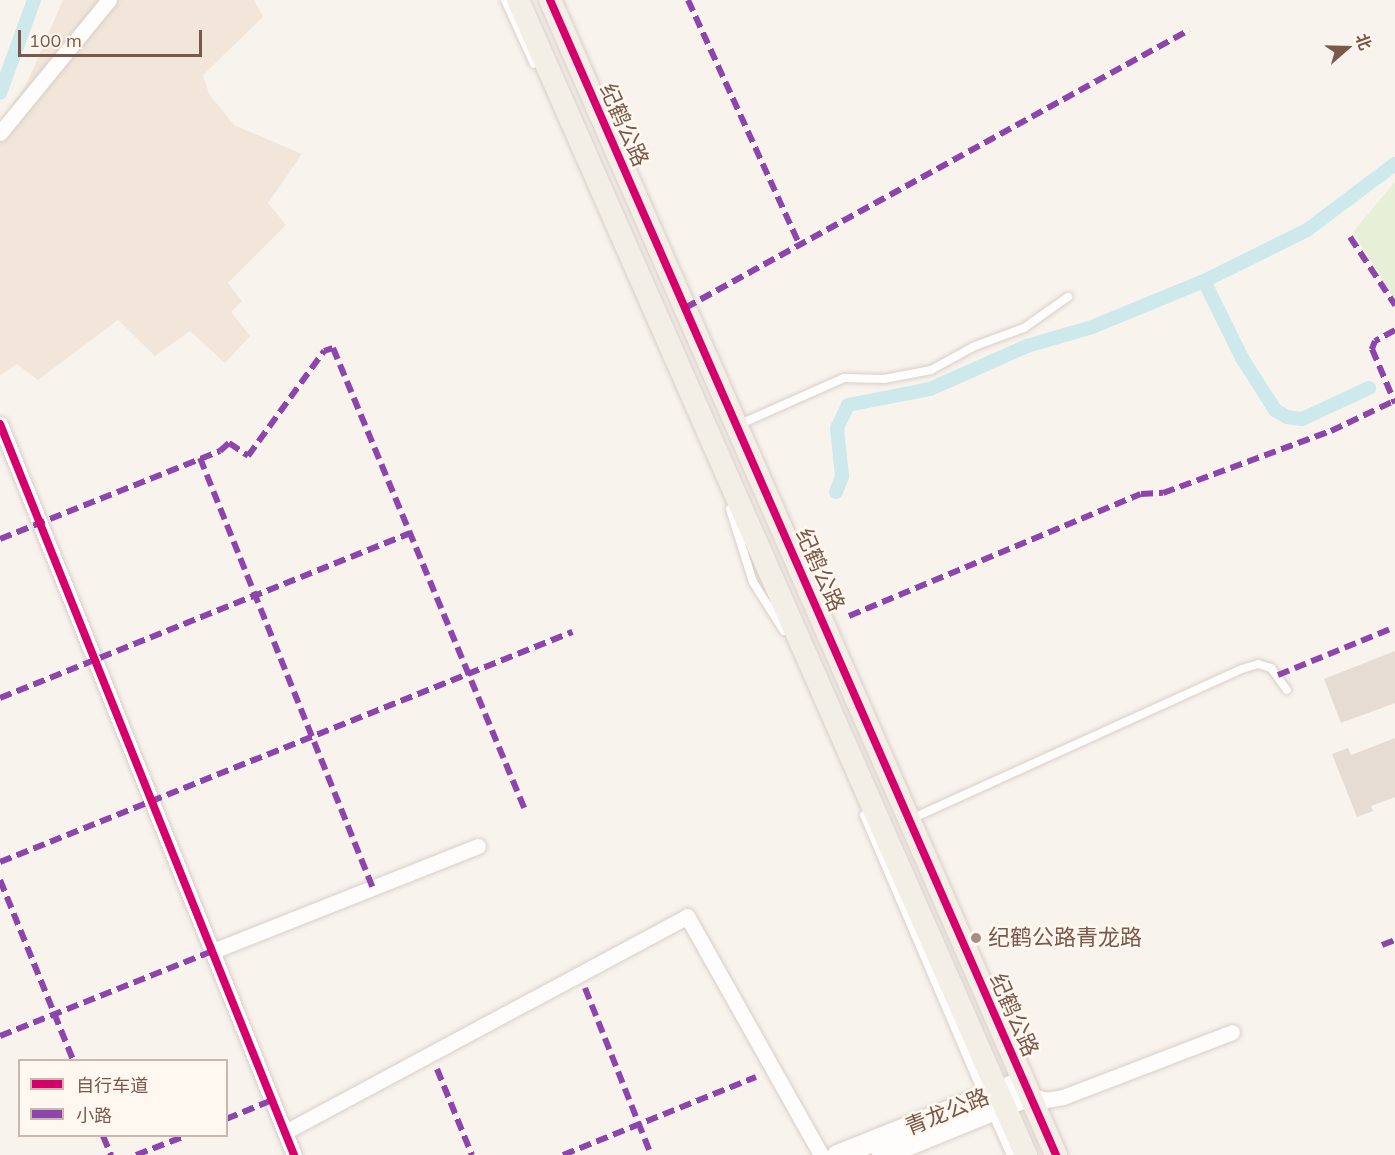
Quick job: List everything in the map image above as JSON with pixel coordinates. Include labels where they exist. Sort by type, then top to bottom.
[{"type":"main road","name":"纪鹤公路","points":[[518,0],[994,1101],[1026,1155]]},
{"type":"main road","name":"纪鹤公路","points":[[550,0],[1056,1155]]},
{"type":"street","points":[[0,133],[109,0]]},
{"type":"street","points":[[0,424],[294,1155]]},
{"type":"street","points":[[213,951],[478,846]]},
{"type":"street","points":[[285,1132],[687,916],[821,1155]]},
{"type":"street","points":[[1026,1088],[1046,1100],[1063,1097],[1232,1032]]},
{"type":"street","name":"青龙公路","points":[[837,1155],[1026,1088]]},
{"type":"street","name":"青龙公路","points":[[882,1155],[994,1101]]},
{"type":"lane","points":[[505,0],[539,74]]},
{"type":"lane","points":[[563,128],[718,481]]},
{"type":"lane","points":[[736,425],[844,378],[884,379],[931,370],[975,346],[1024,328],[1068,297]]},
{"type":"lane","points":[[726,499],[753,582],[784,631],[818,708]]},
{"type":"lane","points":[[909,819],[1242,669],[1258,664],[1271,668],[1287,690]]},
{"type":"lane","points":[[861,806],[994,1101],[1011,1155]]},
{"type":"shaded area","points":[[63,0],[254,0],[263,17],[203,75],[209,94],[234,125],[302,154],[268,203],[286,225],[228,283],[242,301],[231,312],[250,336],[225,363],[190,331],[155,356],[118,320],[38,380],[17,364],[0,375],[0,123],[27,83]]},
{"type":"green space","points":[[1395,182],[1395,299],[1353,232]]},
{"type":"building","points":[[1395,651],[1395,703],[1341,723],[1324,679]]},
{"type":"building","points":[[1395,738],[1395,797],[1371,806],[1373,811],[1357,817],[1332,754],[1348,748],[1351,755]]},
{"type":"waterway","points":[[0,93],[34,0]]},
{"type":"waterway","points":[[836,492],[842,476],[837,428],[848,405],[930,389],[1027,346],[1092,327],[1204,281],[1307,230],[1395,164]]},
{"type":"waterway","points":[[1204,281],[1242,358],[1275,410],[1287,417],[1302,419],[1369,388]]},
{"type":"marked path","points":[[688,0],[799,244]]},
{"type":"marked path","points":[[685,308],[1189,30]]},
{"type":"marked path","points":[[1350,237],[1395,305]]},
{"type":"marked path","points":[[1395,330],[1375,341],[1372,349],[1395,403]]},
{"type":"marked path","points":[[0,539],[220,451],[229,443],[248,456],[324,351],[333,348],[525,810]]},
{"type":"marked path","points":[[849,616],[1141,494],[1163,493],[1331,431],[1394,401]]},
{"type":"marked path","points":[[200,458],[373,888]]},
{"type":"marked path","points":[[0,698],[410,533]]},
{"type":"marked path","points":[[1278,675],[1395,627]]},
{"type":"marked path","points":[[0,862],[572,632]]},
{"type":"marked path","points":[[0,880],[73,1059]]},
{"type":"marked path","points":[[1382,945],[1395,940]]},
{"type":"marked path","points":[[0,1036],[213,951]]},
{"type":"marked path","points":[[585,988],[651,1155]]},
{"type":"marked path","points":[[437,1069],[472,1155]]},
{"type":"marked path","points":[[563,1155],[756,1077]]},
{"type":"marked path","points":[[228,1118],[272,1100]]},
{"type":"marked path","points":[[103,1137],[111,1155]]},
{"type":"marked path","points":[[136,1155],[182,1137]]},
{"type":"cycle path","points":[[550,0],[1056,1155]]},
{"type":"cycle path","points":[[0,424],[294,1155]]},
{"type":"place","name":"纪鹤公路青龙路","points":[[976,938]]}]
